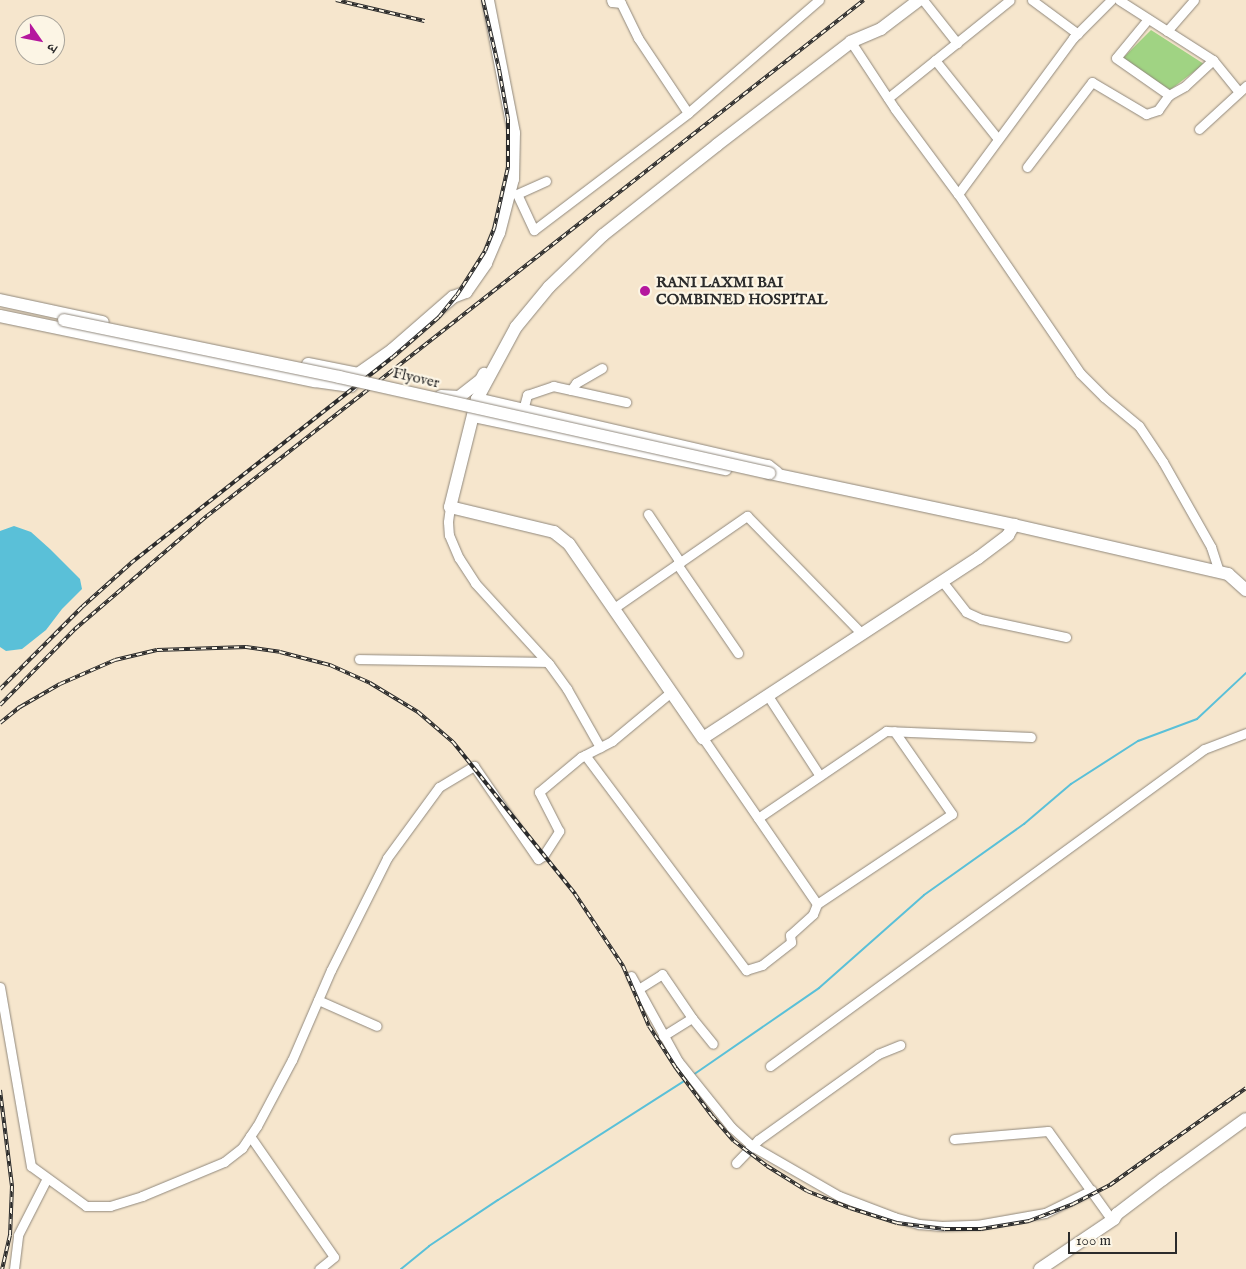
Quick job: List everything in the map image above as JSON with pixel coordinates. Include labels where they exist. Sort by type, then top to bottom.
[{"type":"street","points":[[0,303],[45,316],[358,374],[399,344],[453,297],[466,292],[486,263],[499,233],[514,179],[514,133],[488,0]]},
{"type":"street","points":[[611,0],[612,2],[621,3],[638,38],[688,113]]},
{"type":"street","points":[[546,181],[517,194],[534,230],[688,113],[819,0]]},
{"type":"street","points":[[600,747],[567,690],[546,662],[475,583],[459,558],[449,536],[450,507],[477,400],[516,327],[549,287],[603,235],[851,42],[881,29],[919,0]]},
{"type":"street","points":[[923,0],[957,43]]},
{"type":"street","points":[[888,98],[1010,0]]},
{"type":"street","points":[[1032,0],[1078,34]]},
{"type":"street","points":[[958,194],[1078,34],[1111,0]]},
{"type":"street","points":[[1119,0],[1213,60],[1239,92]]},
{"type":"street","points":[[1167,30],[1194,0]]},
{"type":"street","points":[[1148,19],[1116,58],[1169,95]]},
{"type":"street","points":[[851,42],[888,98],[958,194],[1080,373],[1104,397],[1139,426],[1163,462],[1211,547],[1220,572]]},
{"type":"street","points":[[935,60],[998,139]]},
{"type":"street","points":[[1027,168],[1092,82],[1146,114],[1158,110],[1169,95],[1185,86],[1213,60]]},
{"type":"street","points":[[1199,129],[1246,86]]},
{"type":"street","points":[[403,392],[411,390],[450,398],[459,397],[470,389],[481,380],[509,331],[536,293],[583,254]]},
{"type":"street","points":[[0,316],[45,316]]},
{"type":"street","name":"Flyover","points":[[45,316],[403,392],[774,474]]},
{"type":"street","points":[[571,390],[576,383],[602,368]]},
{"type":"street","points":[[523,410],[527,395],[553,386],[626,402]]},
{"type":"street","points":[[477,400],[768,466],[774,474]]},
{"type":"street","points":[[473,416],[766,478],[774,474],[1014,525],[1228,574],[1246,590]]},
{"type":"street","points":[[450,507],[554,532],[569,544],[816,904]]},
{"type":"street","points":[[648,514],[738,653]]},
{"type":"street","points":[[614,608],[747,516],[862,634]]},
{"type":"street","points":[[703,738],[942,581],[1008,535],[1014,525]]},
{"type":"street","points":[[942,581],[966,612],[981,619],[1066,636]]},
{"type":"street","points":[[359,659],[546,662]]},
{"type":"street","points":[[0,988],[31,1166],[86,1206],[110,1206],[142,1196],[224,1162],[242,1148],[250,1136],[292,1060],[318,1000],[387,858],[439,787],[474,766],[538,859],[543,856],[559,831],[539,792],[585,755],[612,741],[671,692]]},
{"type":"street","points":[[768,696],[820,776]]},
{"type":"street","points":[[758,818],[886,730],[1031,737]]},
{"type":"street","points":[[585,755],[746,970],[762,966],[791,942],[790,935],[813,914],[816,904],[952,814],[894,731]]},
{"type":"street","points":[[770,1066],[1204,748],[1246,733]]},
{"type":"street","points":[[640,988],[662,974],[692,1018],[713,1044]]},
{"type":"street","points":[[631,976],[640,988],[663,1036],[678,1061],[716,1109],[752,1146],[839,1196],[918,1224],[942,1226],[1015,1220],[1044,1213],[1092,1190]]},
{"type":"street","points":[[318,1000],[377,1026]]},
{"type":"street","points":[[663,1036],[692,1018]]},
{"type":"street","points":[[736,1163],[752,1146],[871,1059],[900,1045]]},
{"type":"street","points":[[1040,1269],[1113,1219],[1116,1214],[1246,1119]]},
{"type":"street","points":[[1113,1219],[1120,1218],[1246,1129]]},
{"type":"street","points":[[954,1139],[1048,1131],[1113,1219]]},
{"type":"street","points":[[250,1136],[334,1257],[319,1269]]},
{"type":"street","points":[[14,1269],[18,1235],[47,1178]]},
{"type":"green space","points":[[1151,30],[1204,64],[1170,90],[1122,59]]},
{"type":"water","points":[[14,526],[31,532],[50,549],[80,579],[82,589],[62,609],[46,630],[22,649],[6,651],[0,647],[0,531]]},
{"type":"waterway","points":[[693,1075],[819,988],[924,895],[1024,824],[1071,784],[1138,741],[1197,719],[1246,673]]},
{"type":"waterway","points":[[401,1269],[429,1246],[498,1200],[687,1079]]},
{"type":"railway","points":[[336,0],[425,21]]},
{"type":"railway","points":[[0,689],[82,607],[131,563],[393,357],[439,317],[457,295],[485,251],[494,229],[508,167],[508,119],[483,0]]},
{"type":"railway","points":[[0,705],[75,629],[207,516],[864,0]]},
{"type":"railway","points":[[0,723],[20,707],[60,684],[115,660],[157,650],[246,647],[280,652],[330,665],[370,683],[418,712],[453,742],[575,894],[623,966],[649,1026],[676,1068],[712,1116],[734,1141],[767,1166],[807,1191],[850,1208],[897,1223],[945,1229],[981,1229],[1029,1221],[1073,1204],[1110,1185],[1246,1088]]},
{"type":"railway","points":[[0,1090],[12,1186],[10,1235],[2,1269]]},
{"type":"place","name":"RANI LAXMI BAI COMBINED HOSPITAL","points":[[645,291]]}]
